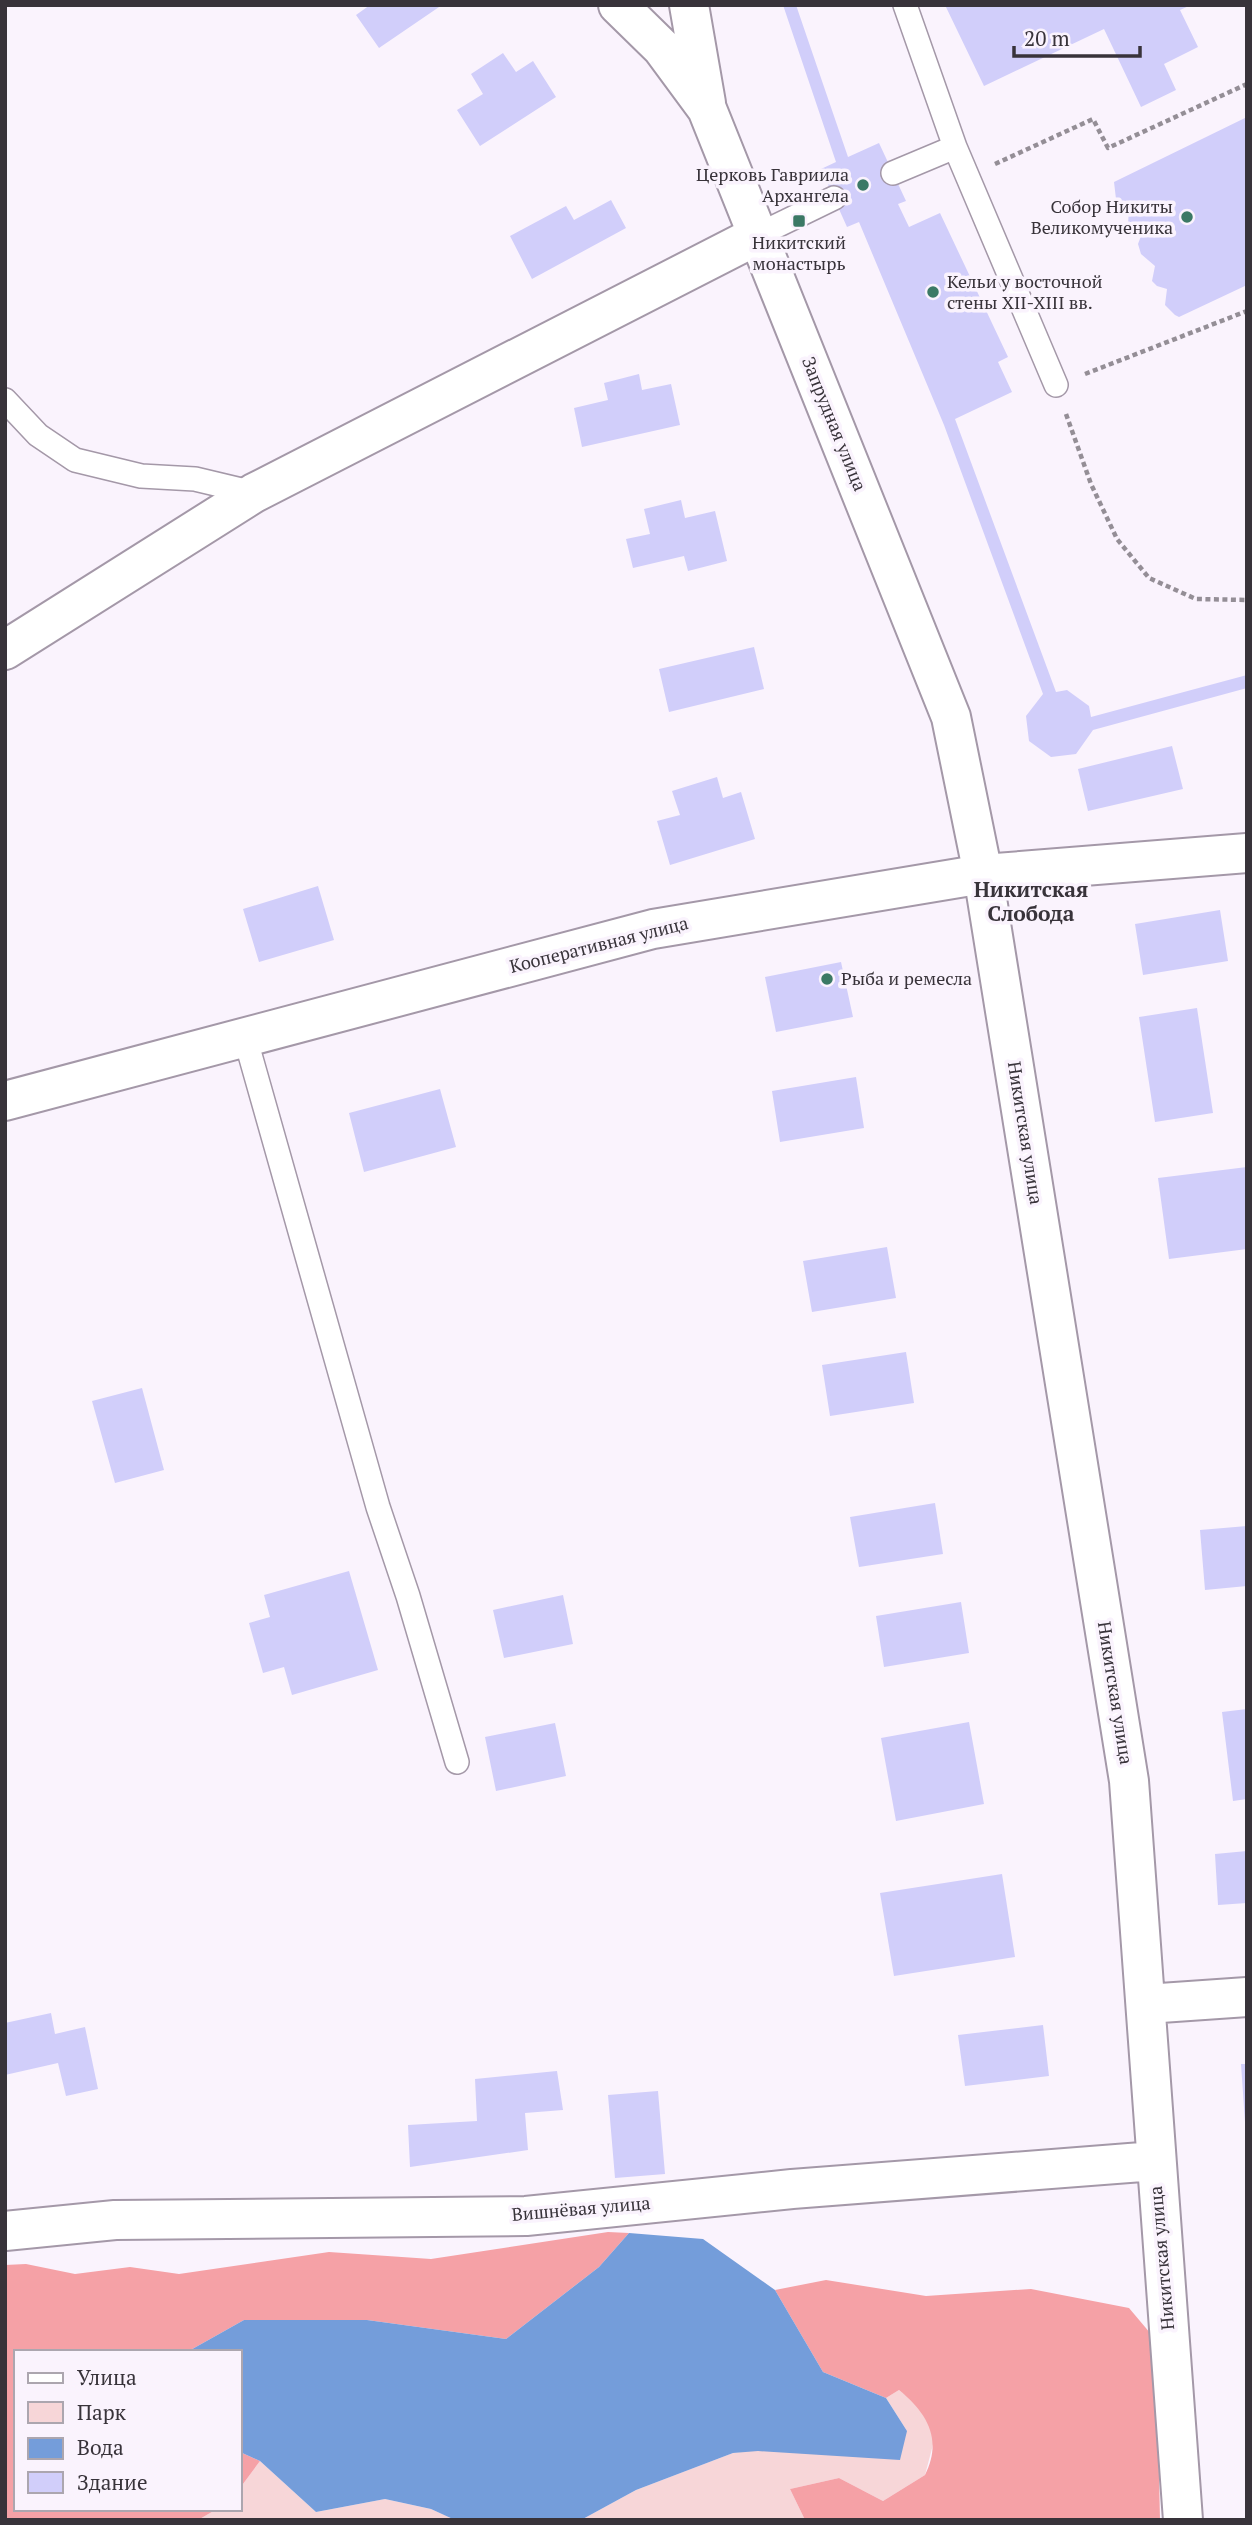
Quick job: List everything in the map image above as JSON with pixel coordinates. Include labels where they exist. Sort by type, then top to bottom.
[{"type":"street","name":"Запрудная улица","points":[[618,5],[662,48],[707,108],[951,717],[983,874]]},
{"type":"street","points":[[689,5],[707,108]]},
{"type":"street","points":[[5,650],[254,493],[758,236]]},
{"type":"street","name":"Кооперативная улица","points":[[5,1101],[653,929],[983,874],[1247,853]]},
{"type":"street","name":"Никитская улица","points":[[983,874],[1129,1781],[1183,2520]]},
{"type":"street","points":[[1146,2004],[1247,1997]]},
{"type":"street","name":"Вишнёвая улица","points":[[5,2231],[115,2220],[526,2216],[792,2189],[1155,2161]]},
{"type":"lane","points":[[905,5],[955,147],[1056,385]]},
{"type":"lane","points":[[893,173],[955,147]]},
{"type":"lane","points":[[758,236],[834,198]]},
{"type":"lane","points":[[5,400],[38,435],[75,460],[141,476],[195,479],[254,493]]},
{"type":"lane","points":[[245,1037],[378,1507],[457,1762]]},
{"type":"path","points":[[967,177],[1093,119],[1108,148],[1247,84]]},
{"type":"path","points":[[1247,311],[1056,385],[1091,484],[1117,539],[1149,578],[1196,599],[1247,600]]},
{"type":"green space","points":[[899,2390],[920,2407],[935,2437],[925,2475],[883,2501],[839,2478],[790,2489],[805,2520],[581,2520],[636,2490],[733,2453],[907,2431],[886,2398]]},
{"type":"green space","points":[[260,2461],[316,2512],[385,2499],[431,2509],[455,2520],[198,2520],[214,2511],[242,2511],[242,2485]]},
{"type":"shaded area","points":[[608,2232],[629,2233],[599,2267],[506,2339],[367,2320],[244,2320],[191,2350],[14,2350],[14,2511],[214,2511],[198,2520],[5,2520],[5,2265],[26,2264],[75,2274],[130,2267],[179,2274],[329,2252],[431,2259]]},
{"type":"shaded area","points":[[826,2280],[926,2296],[1031,2289],[1129,2308],[1156,2340],[1160,2520],[805,2520],[790,2489],[839,2478],[883,2501],[925,2475],[932,2450],[932,2438],[924,2418],[899,2390],[886,2398],[823,2372],[775,2290]]},
{"type":"shaded area","points":[[242,2453],[260,2461],[242,2485]]},
{"type":"water","points":[[629,2233],[703,2239],[775,2290],[823,2372],[886,2398],[907,2431],[900,2460],[758,2451],[733,2453],[636,2490],[581,2520],[455,2520],[431,2509],[385,2499],[316,2512],[260,2461],[242,2453],[242,2350],[191,2350],[244,2320],[367,2320],[506,2339],[599,2267]]},
{"type":"building","points":[[370,5],[442,5],[379,48],[356,15]]},
{"type":"building","points":[[783,5],[796,5],[848,157],[879,143],[906,201],[898,204],[909,227],[940,213],[1008,357],[998,362],[1012,392],[955,419],[1056,692],[1067,690],[1089,706],[1091,717],[1247,675],[1247,688],[1093,730],[1076,754],[1051,757],[1029,741],[1026,716],[1043,694],[944,425],[859,222],[847,227],[821,169],[836,162]]},
{"type":"building","points":[[945,5],[1191,5],[1180,10],[1198,47],[1164,64],[1176,90],[1141,107],[1104,29],[984,86]]},
{"type":"building","points":[[503,53],[516,72],[533,61],[556,97],[480,146],[457,110],[483,94],[471,74]]},
{"type":"building","name":"Собор Никиты Великомученика","points":[[1247,117],[1247,285],[1179,317],[1165,305],[1167,289],[1152,281],[1155,266],[1141,254],[1138,244],[1141,236],[1128,225],[1129,208],[1116,199],[1114,182]]},
{"type":"building","points":[[611,200],[626,228],[532,279],[510,236],[566,206],[574,220]]},
{"type":"building","points":[[639,374],[642,390],[671,384],[680,425],[582,447],[574,408],[608,400],[604,383]]},
{"type":"building","points":[[681,500],[685,518],[715,511],[727,561],[688,571],[684,556],[633,568],[626,539],[650,534],[644,509]]},
{"type":"building","points":[[754,647],[764,689],[669,712],[659,669]]},
{"type":"building","points":[[1172,746],[1183,789],[1088,811],[1078,769]]},
{"type":"building","points":[[717,777],[723,798],[741,792],[755,839],[670,865],[657,821],[680,815],[672,791]]},
{"type":"building","points":[[318,886],[334,940],[259,962],[243,909]]},
{"type":"building","points":[[1220,910],[1228,961],[1143,975],[1135,924]]},
{"type":"building","points":[[841,962],[853,1017],[776,1032],[765,977]]},
{"type":"building","points":[[1197,1008],[1213,1113],[1155,1122],[1139,1017]]},
{"type":"building","points":[[856,1077],[864,1128],[780,1142],[772,1091]]},
{"type":"building","points":[[440,1089],[456,1147],[364,1172],[349,1113]]},
{"type":"building","points":[[1247,1167],[1247,1249],[1169,1259],[1158,1178]]},
{"type":"building","points":[[887,1247],[896,1298],[812,1312],[803,1261]]},
{"type":"building","points":[[906,1352],[914,1403],[830,1416],[822,1365]]},
{"type":"building","points":[[142,1388],[164,1470],[115,1483],[92,1401]]},
{"type":"building","points":[[935,1503],[943,1554],[859,1567],[850,1517]]},
{"type":"building","points":[[1247,1526],[1247,1586],[1205,1590],[1200,1530]]},
{"type":"building","points":[[349,1571],[378,1670],[292,1695],[284,1667],[263,1673],[249,1623],[270,1617],[264,1595]]},
{"type":"building","points":[[563,1595],[573,1644],[504,1658],[493,1610]]},
{"type":"building","points":[[961,1602],[969,1653],[884,1667],[876,1616]]},
{"type":"building","points":[[1247,1709],[1247,1799],[1233,1801],[1222,1712]]},
{"type":"building","points":[[969,1722],[984,1804],[896,1821],[881,1738]]},
{"type":"building","points":[[555,1723],[566,1776],[496,1791],[485,1737]]},
{"type":"building","points":[[1247,1851],[1247,1903],[1218,1905],[1215,1854]]},
{"type":"building","points":[[1002,1874],[1015,1957],[894,1976],[880,1893]]},
{"type":"building","points":[[51,2013],[55,2034],[85,2027],[98,2089],[66,2096],[58,2063],[5,2075],[5,2023]]},
{"type":"building","points":[[1043,2025],[1049,2076],[965,2086],[958,2035]]},
{"type":"building","points":[[1241,2064],[1247,2064],[1247,2122],[1245,2122]]},
{"type":"building","points":[[557,2071],[563,2110],[525,2113],[528,2150],[410,2167],[408,2125],[477,2121],[475,2079]]},
{"type":"building","points":[[658,2091],[665,2174],[615,2178],[608,2095]]},
{"type":"place","name":"Церковь Гавриила Архангела","points":[[863,185]]},
{"type":"place","name":"Собор Никиты Великомученика","points":[[1187,217]]},
{"type":"place","name":"Никитский монастырь","points":[[799,221]]},
{"type":"place","name":"Кельи у восточной стены XII-XIII вв.","points":[[933,292]]},
{"type":"place","name":"Рыба и ремесла","points":[[827,979]]},
{"type":"district","name":"Никитская Слобода","points":[[1031,902]]}]
